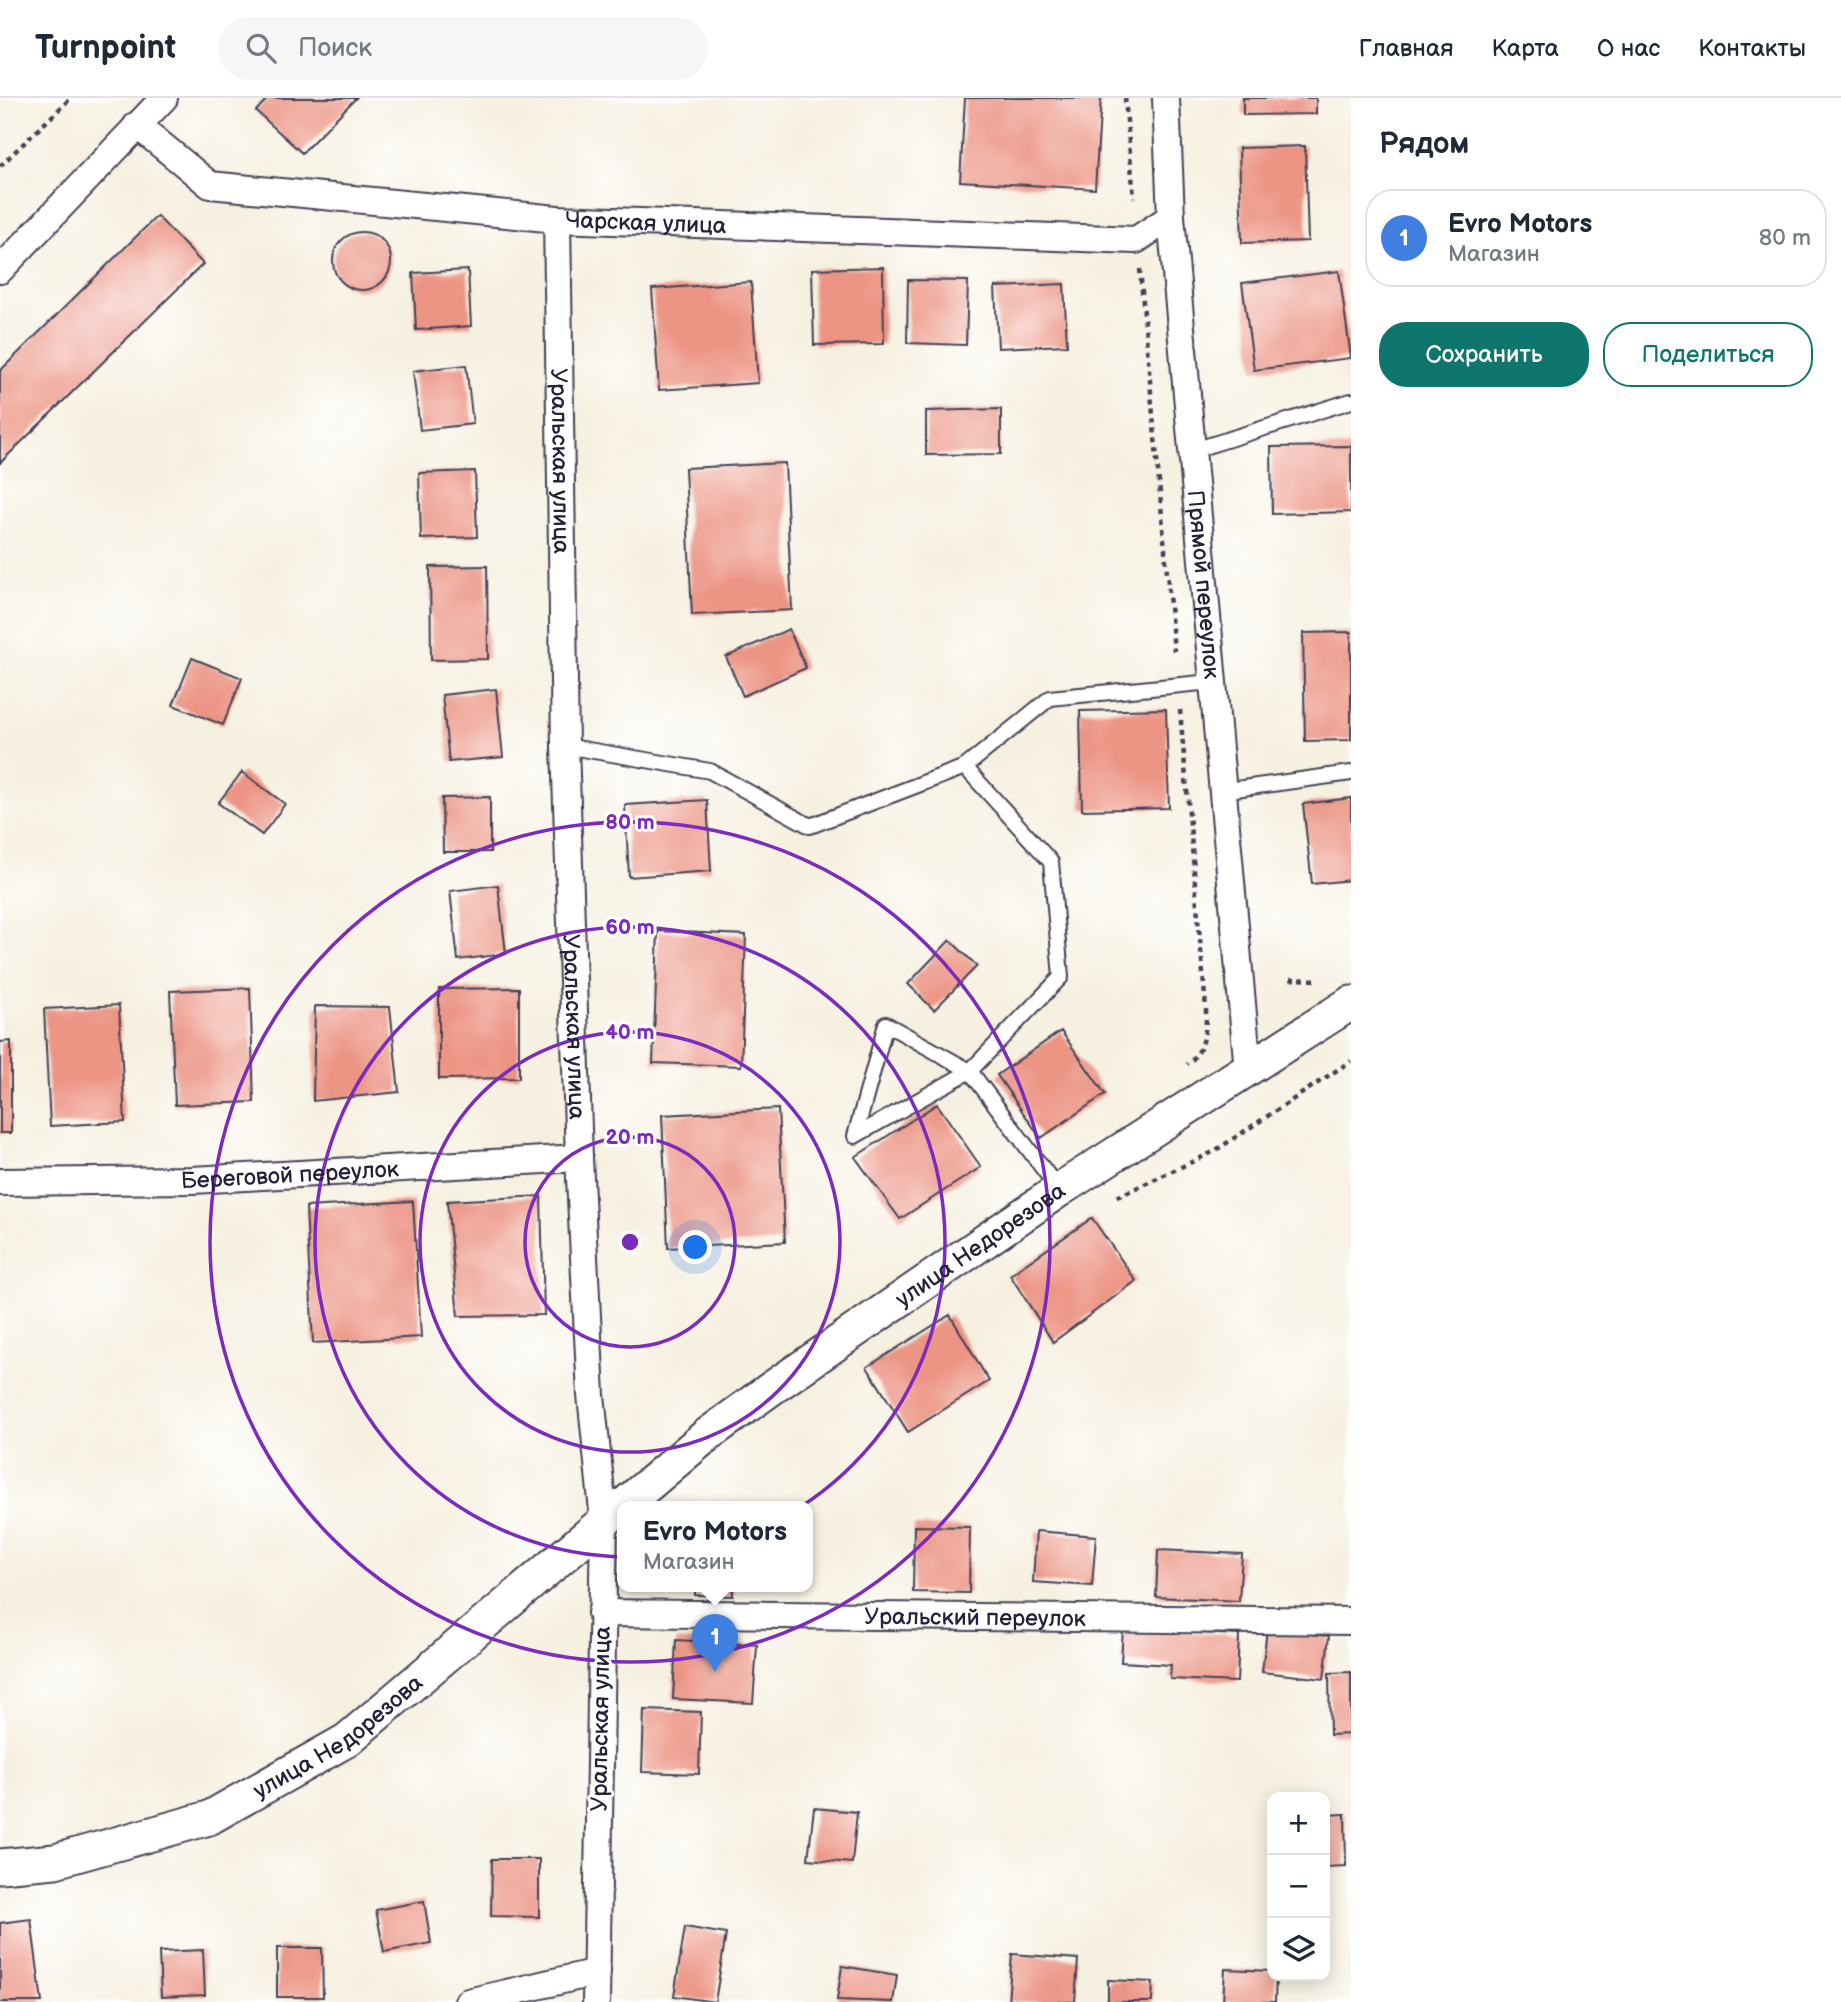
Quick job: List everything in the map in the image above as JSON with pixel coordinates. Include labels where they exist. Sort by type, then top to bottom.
[{"type":"street","points":[[0,270],[164,98]]},
{"type":"street","name":"Прямой переулок","points":[[1166,98],[1171,217],[1248,1070]]},
{"type":"street","name":"Чарская улица","points":[[137,125],[210,185],[557,219],[1136,240],[1171,217]]},
{"type":"street","name":"Уральская улица","points":[[557,219],[565,746],[579,1158],[591,1395],[616,1511],[601,1614],[596,2002]]},
{"type":"street","name":"улица Недорезова","points":[[628,1501],[738,1412],[1059,1189],[1351,1003]]},
{"type":"street","name":"Береговой переулок","points":[[0,1182],[192,1180],[579,1158]]},
{"type":"street","name":"улица Недорезова","points":[[0,1866],[55,1861],[209,1818],[347,1740],[616,1511]]},
{"type":"street","name":"Уральский переулок","points":[[601,1614],[1351,1621]]},
{"type":"street","points":[[468,2002],[597,1972]]},
{"type":"lane","points":[[1191,451],[1351,401]]},
{"type":"lane","points":[[565,746],[710,771],[810,826],[965,767],[1050,698],[1211,682]]},
{"type":"lane","points":[[965,767],[1051,862],[1061,977],[970,1071],[855,1136],[886,1024],[970,1071],[1059,1189]]},
{"type":"lane","points":[[1221,791],[1351,773]]},
{"type":"path","points":[[0,166],[71,98]]},
{"type":"path","points":[[1125,98],[1134,198]]},
{"type":"path","points":[[1140,262],[1174,651]]},
{"type":"path","points":[[1176,1071],[1194,1059],[1206,1037],[1179,702]]},
{"type":"path","points":[[1213,1152],[1351,1061]]},
{"type":"building","points":[[268,98],[356,98],[302,153],[256,111]]},
{"type":"building","points":[[965,98],[1101,98],[1095,189],[960,181]]},
{"type":"building","points":[[1243,98],[1316,98],[1316,114],[1243,115]]},
{"type":"building","points":[[1305,146],[1308,241],[1242,243],[1239,148]]},
{"type":"building","points":[[157,216],[203,264],[0,463],[0,371]]},
{"type":"building","points":[[356,232],[368,232],[383,240],[391,255],[391,267],[383,282],[368,290],[356,290],[341,282],[333,267],[333,255],[341,240]]},
{"type":"building","points":[[883,267],[884,344],[814,345],[812,269]]},
{"type":"building","points":[[468,270],[471,326],[416,330],[413,273]]},
{"type":"building","points":[[1339,271],[1351,358],[1254,370],[1242,283]]},
{"type":"building","points":[[908,280],[968,281],[966,345],[907,343]]},
{"type":"building","points":[[751,282],[758,383],[659,390],[652,289]]},
{"type":"building","points":[[1064,284],[1067,345],[998,348],[995,287]]},
{"type":"building","points":[[466,365],[473,424],[420,430],[413,371]]},
{"type":"building","points":[[1001,409],[1001,454],[926,455],[926,411]]},
{"type":"building","points":[[1351,446],[1351,512],[1272,514],[1271,447]]},
{"type":"building","points":[[785,463],[792,610],[692,615],[685,468]]},
{"type":"building","points":[[475,471],[477,537],[421,539],[419,473]]},
{"type":"building","points":[[487,566],[488,659],[431,660],[430,567]]},
{"type":"building","points":[[789,629],[806,668],[743,696],[726,657]]},
{"type":"building","points":[[1351,632],[1351,740],[1305,741],[1303,633]]},
{"type":"building","points":[[192,658],[242,678],[223,725],[173,705]]},
{"type":"building","points":[[496,689],[503,757],[449,762],[442,695]]},
{"type":"building","points":[[1166,709],[1169,808],[1082,810],[1080,711]]},
{"type":"building","points":[[242,772],[285,804],[262,835],[218,803]]},
{"type":"building","points":[[490,797],[490,852],[443,852],[442,798]]},
{"type":"building","points":[[1351,798],[1351,880],[1312,884],[1303,804]]},
{"type":"building","points":[[707,800],[711,871],[629,877],[625,805]]},
{"type":"building","points":[[498,885],[506,954],[458,960],[450,891]]},
{"type":"building","points":[[658,931],[746,935],[741,1066],[653,1063]]},
{"type":"building","points":[[950,940],[977,966],[934,1010],[908,984]]},
{"type":"building","points":[[250,988],[254,1102],[175,1105],[170,991]]},
{"type":"building","points":[[519,988],[519,1078],[439,1079],[439,989]]},
{"type":"building","points":[[119,1005],[125,1122],[50,1126],[44,1009]]},
{"type":"building","points":[[315,1006],[390,1007],[399,1092],[313,1101]]},
{"type":"building","points":[[1061,1031],[1105,1094],[1041,1138],[997,1075]]},
{"type":"building","points":[[11,1041],[11,1133],[0,1133],[0,1042]]},
{"type":"building","points":[[937,1104],[981,1167],[900,1219],[855,1157]]},
{"type":"building","points":[[778,1109],[785,1242],[668,1248],[662,1115]]},
{"type":"building","points":[[541,1196],[544,1315],[458,1316],[447,1201]]},
{"type":"building","points":[[413,1201],[421,1337],[313,1343],[306,1207]]},
{"type":"building","points":[[1092,1218],[1136,1281],[1053,1342],[1010,1275]]},
{"type":"building","points":[[950,1315],[989,1381],[908,1432],[867,1367]]},
{"type":"building","points":[[914,1526],[970,1527],[969,1593],[913,1592]]},
{"type":"building","points":[[1036,1531],[1096,1536],[1092,1586],[1033,1582]]},
{"type":"building","points":[[1158,1550],[1242,1554],[1239,1601],[1156,1597]]},
{"type":"building","points":[[695,1592],[733,1592],[733,1596],[695,1595]]},
{"type":"building","points":[[1123,1629],[1239,1635],[1237,1682],[1170,1679],[1171,1665],[1121,1662]]},
{"type":"building","points":[[1267,1629],[1329,1636],[1324,1679],[1262,1672]]},
{"type":"building","points":[[676,1640],[757,1645],[753,1703],[673,1699]]},
{"type":"building","points":[[1351,1672],[1351,1734],[1330,1735],[1329,1673]]},
{"type":"building","points":[[644,1710],[701,1712],[699,1774],[642,1772]]},
{"type":"building","points":[[814,1808],[857,1812],[852,1863],[808,1859]]},
{"type":"building","points":[[1345,1814],[1346,1866],[1330,1867],[1330,1815]]},
{"type":"building","points":[[492,1859],[539,1859],[539,1917],[491,1916]]},
{"type":"building","points":[[424,1901],[431,1943],[384,1952],[376,1910]]},
{"type":"building","points":[[31,1919],[42,2002],[0,2002],[0,1923]]},
{"type":"building","points":[[685,1927],[726,1934],[715,2002],[674,1996]]},
{"type":"building","points":[[277,1948],[322,1948],[323,1997],[277,1997]]},
{"type":"building","points":[[203,1950],[205,1995],[161,1997],[159,1952]]},
{"type":"building","points":[[1012,1954],[1078,1959],[1075,2002],[1008,2002]]},
{"type":"building","points":[[842,1966],[897,1975],[893,2002],[837,2000]]},
{"type":"building","points":[[1225,1969],[1267,1971],[1267,1981],[1276,1981],[1275,2002],[1223,2002]]},
{"type":"building","points":[[1108,1980],[1153,1982],[1152,2002],[1108,2002]]},
{"type":"place","name":"Evro Motors","points":[[715,1672]]}]
